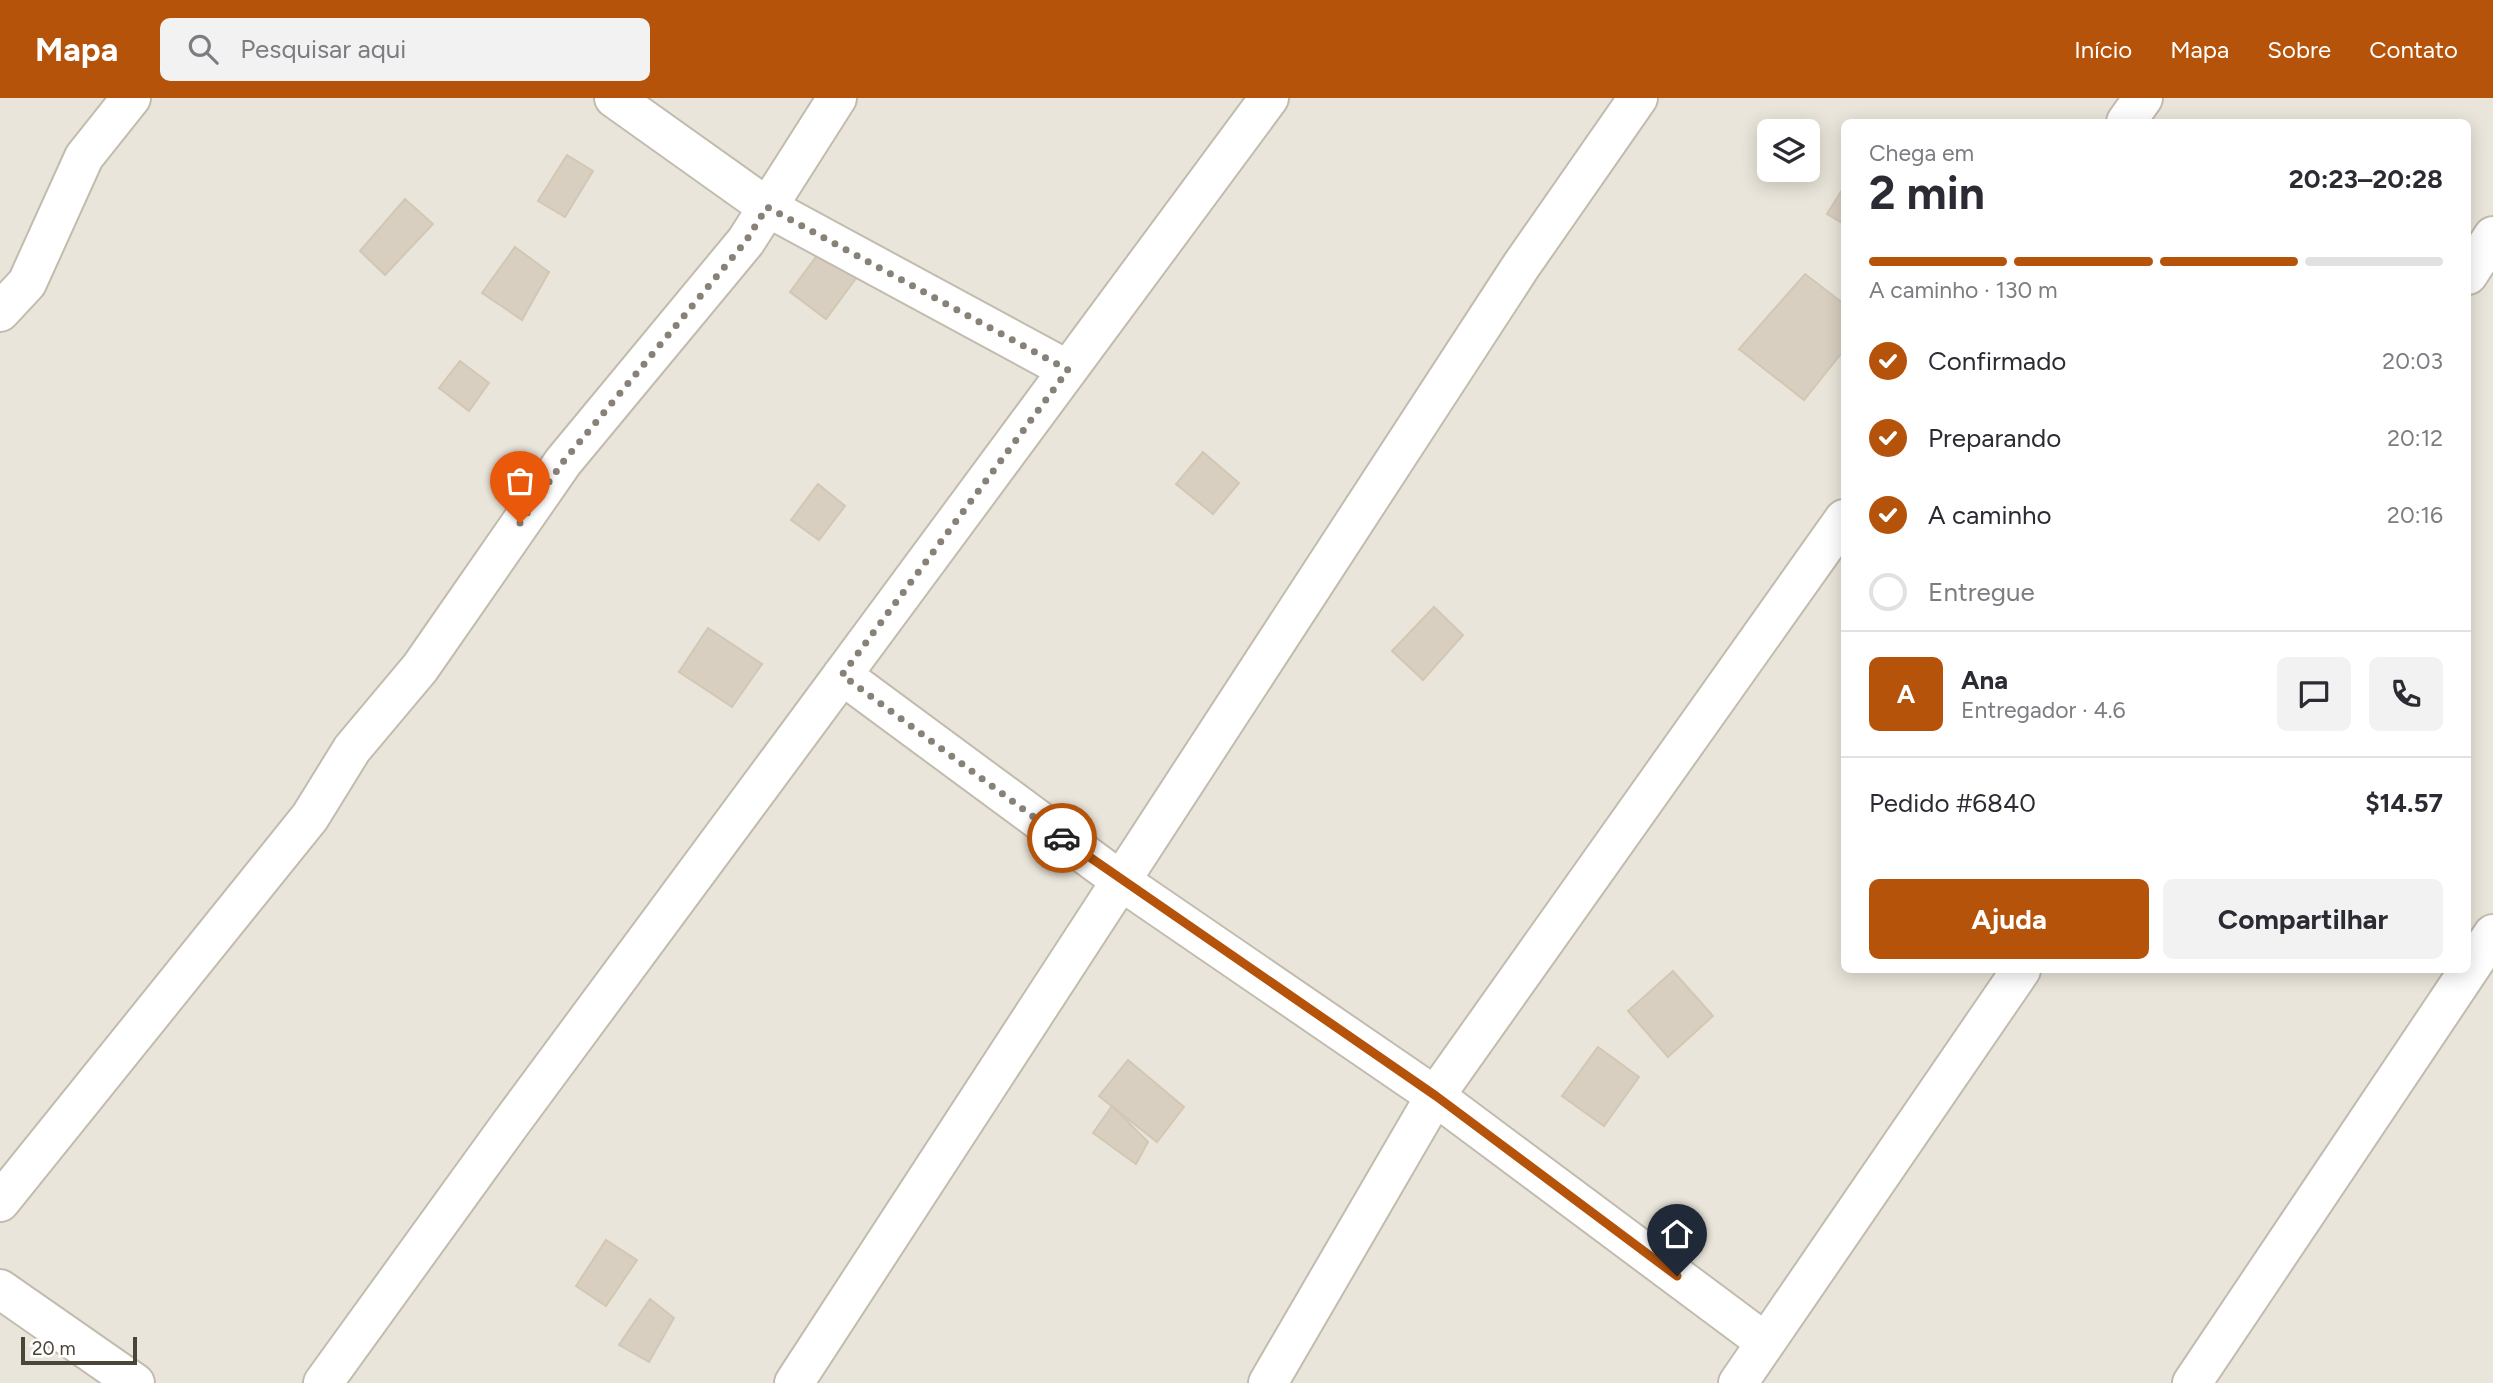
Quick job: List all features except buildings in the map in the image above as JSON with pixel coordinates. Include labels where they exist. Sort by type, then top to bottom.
[{"type":"street","points":[[0,312],[27,283],[84,157],[131,98]]},
{"type":"street","points":[[614,98],[767,207],[1068,370]]},
{"type":"street","points":[[0,1202],[303,826],[352,749],[420,667],[563,462],[746,241],[838,98]]},
{"type":"street","points":[[323,1383],[1269,98]]},
{"type":"street","points":[[794,1383],[1513,278],[1638,98]]},
{"type":"street","points":[[2128,119],[2143,98]]},
{"type":"street","points":[[2471,270],[2493,236]]},
{"type":"street","points":[[1268,1383],[1436,1096],[1841,523]]},
{"type":"street","points":[[842,675],[1121,881],[1436,1096],[1765,1342]]},
{"type":"street","points":[[2471,967],[2493,934]]},
{"type":"street","points":[[1738,1383],[2019,973]]},
{"type":"street","points":[[2192,1383],[2467,973]]},
{"type":"street","points":[[0,1289],[135,1383]]},
{"type":"shaded area","points":[[0,98],[2493,98],[2493,1383],[0,1383]]},
{"type":"way so far","points":[[520,523],[563,462],[746,241],[767,207],[1068,370],[842,675],[1062,838]]},
{"type":"route","points":[[1062,838],[1436,1096],[1677,1276]]}]
